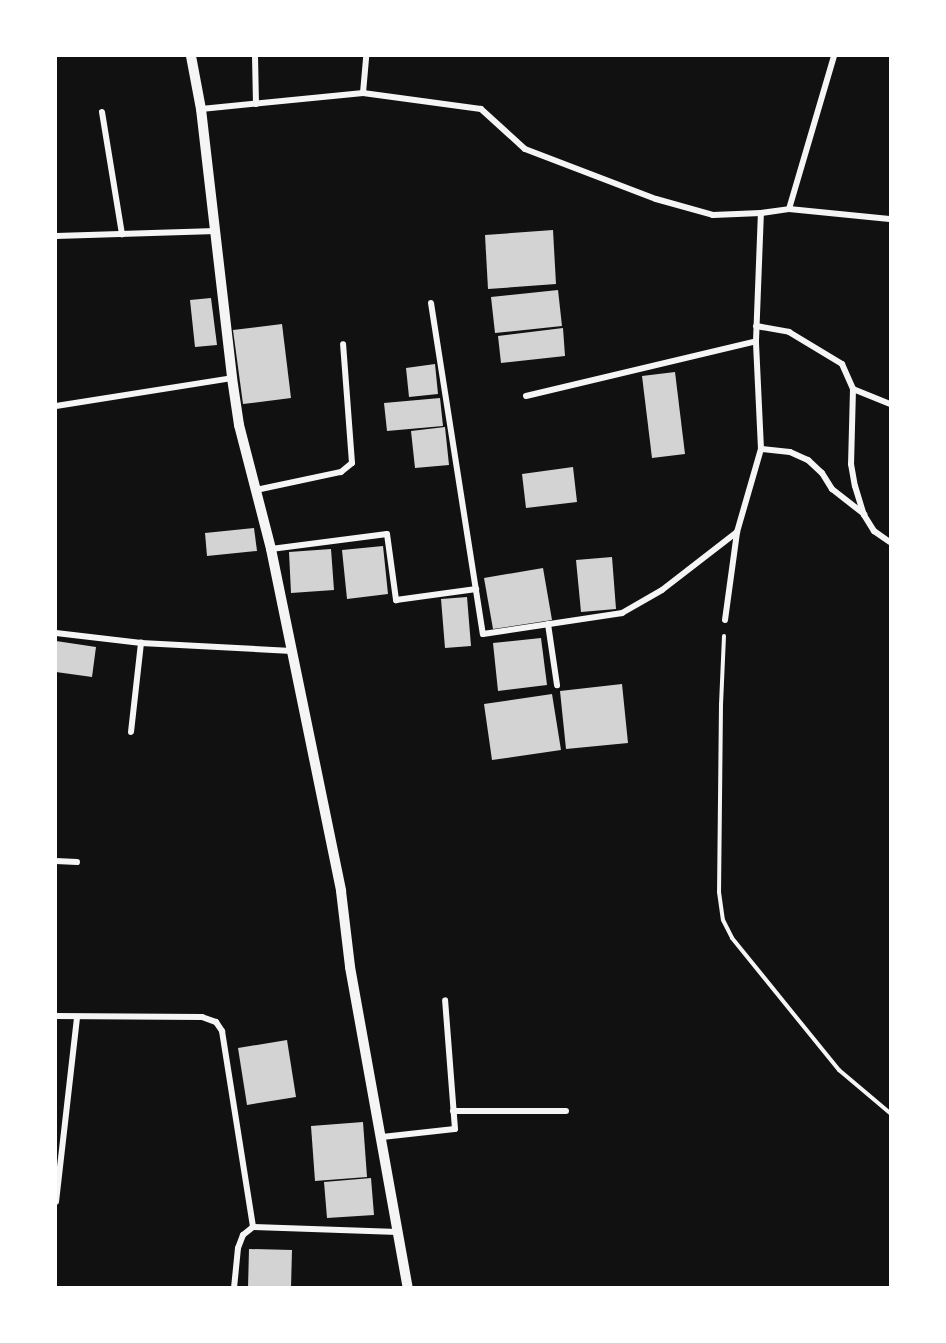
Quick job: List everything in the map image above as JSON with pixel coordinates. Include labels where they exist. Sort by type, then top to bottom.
[{"type":"street","points":[[191,56],[201,110],[239,424],[271,549],[341,891],[350,967],[408,1287]]},
{"type":"street","points":[[255,56],[256,104]]},
{"type":"street","points":[[363,93],[366,56]]},
{"type":"street","points":[[789,209],[834,56]]},
{"type":"street","points":[[201,110],[363,93],[481,109],[525,149],[656,199],[713,215],[789,209],[891,219]]},
{"type":"street","points":[[102,112],[122,234]]},
{"type":"street","points":[[725,620],[737,532],[761,449],[756,326],[761,213]]},
{"type":"street","points":[[56,236],[216,231]]},
{"type":"street","points":[[431,303],[483,634],[622,613],[662,590],[737,532]]},
{"type":"street","points":[[756,326],[789,332],[842,364],[853,389],[851,464],[864,515],[874,531],[891,542]]},
{"type":"street","points":[[526,396],[756,341]]},
{"type":"street","points":[[256,490],[341,472],[352,463],[343,344]]},
{"type":"street","points":[[56,406],[232,378]]},
{"type":"street","points":[[853,389],[891,404]]},
{"type":"street","points":[[761,449],[790,452],[808,460],[822,473],[832,489],[864,515]]},
{"type":"street","points":[[271,549],[387,534],[396,600],[476,589]]},
{"type":"street","points":[[548,624],[557,685]]},
{"type":"street","points":[[56,633],[141,643],[292,651]]},
{"type":"street","points":[[130,732],[141,643]]},
{"type":"street","points":[[56,861],[77,862]]},
{"type":"street","points":[[382,1137],[455,1129],[445,1000]]},
{"type":"street","points":[[56,1016],[77,1018],[202,1017],[216,1022],[222,1031],[253,1227]]},
{"type":"street","points":[[56,1202],[57,1176],[77,1018]]},
{"type":"street","points":[[453,1112],[567,1112]]},
{"type":"street","points":[[234,1287],[238,1248],[243,1235],[253,1227],[398,1232]]},
{"type":"path","points":[[725,620],[719,761],[719,892],[723,920],[732,938],[839,1070],[891,1113]]},
{"type":"building","points":[[553,230],[556,284],[488,289],[485,235]]},
{"type":"building","points":[[558,290],[562,326],[495,333],[491,297]]},
{"type":"building","points":[[211,298],[217,345],[195,347],[190,300]]},
{"type":"building","points":[[282,324],[291,398],[243,404],[233,330]]},
{"type":"building","points":[[563,328],[565,356],[501,363],[498,336]]},
{"type":"building","points":[[435,364],[438,394],[409,397],[406,368]]},
{"type":"building","points":[[675,372],[685,454],[652,458],[642,376]]},
{"type":"building","points":[[440,398],[443,426],[387,431],[384,403]]},
{"type":"building","points":[[445,427],[449,465],[415,468],[411,431]]},
{"type":"building","points":[[573,467],[577,502],[526,508],[522,474]]},
{"type":"building","points":[[254,528],[257,551],[207,556],[205,533]]},
{"type":"building","points":[[383,546],[388,594],[347,599],[342,550]]},
{"type":"building","points":[[331,549],[334,590],[291,593],[289,552]]},
{"type":"building","points":[[612,557],[616,609],[581,612],[576,560]]},
{"type":"building","points":[[543,568],[552,620],[493,629],[484,578]]},
{"type":"building","points":[[467,597],[471,646],[445,648],[441,599]]},
{"type":"building","points":[[541,638],[547,685],[498,691],[493,643]]},
{"type":"building","points":[[56,641],[96,647],[92,677],[56,672]]},
{"type":"building","points":[[622,684],[628,743],[566,749],[560,691]]},
{"type":"building","points":[[552,694],[561,750],[492,760],[484,704]]},
{"type":"building","points":[[287,1040],[296,1097],[247,1105],[238,1048]]},
{"type":"building","points":[[363,1122],[367,1177],[315,1181],[311,1126]]},
{"type":"building","points":[[371,1178],[374,1215],[327,1218],[324,1182]]},
{"type":"building","points":[[249,1249],[292,1250],[291,1288],[248,1288]]}]
